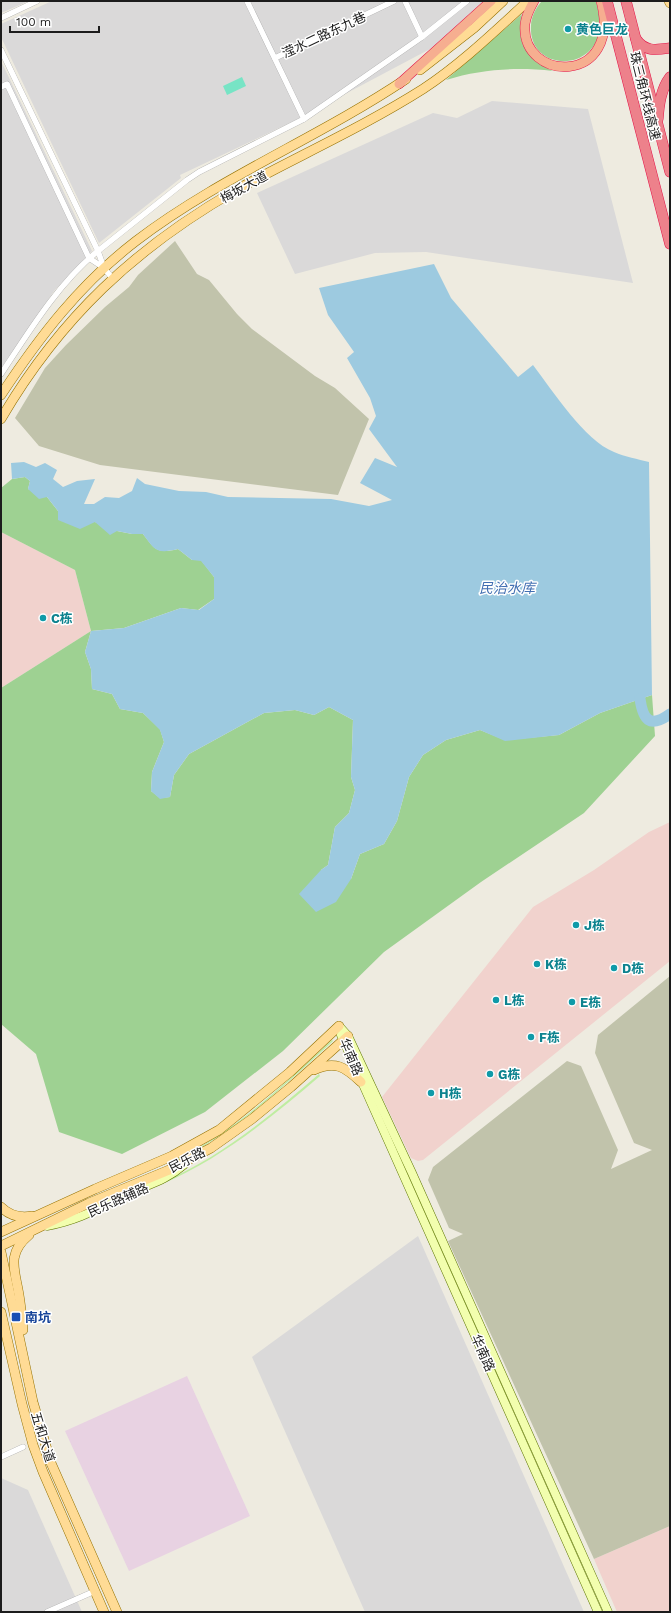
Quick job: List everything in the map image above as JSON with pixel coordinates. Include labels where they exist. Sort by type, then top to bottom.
[{"type":"highway","points":[[399,84],[491,1]]},
{"type":"highway","points":[[534,1],[526,23],[526,38],[529,45],[544,62],[559,67],[566,67],[574,66],[588,60],[602,42],[605,26],[601,1]]},
{"type":"highway","name":"珠三角环线高速","points":[[607,1],[670,244]]},
{"type":"highway","name":"珠三角环线高速","points":[[626,1],[670,172]]},
{"type":"highway","points":[[634,34],[641,45],[647,49],[654,50],[670,48]]},
{"type":"highway","points":[[658,130],[661,97],[666,83],[670,78]]},
{"type":"main road","name":"梅坂大道","points":[[1,395],[42,335],[70,302],[104,268],[136,241],[230,179],[368,104],[399,84],[448,49],[504,1]]},
{"type":"main road","name":"梅坂大道","points":[[1,419],[51,344],[81,309],[112,278],[141,254],[204,210],[236,190],[393,107],[423,88],[471,53],[528,1]]},
{"type":"main road","name":"华南路","points":[[339,1026],[415,1180],[608,1612]]},
{"type":"main road","name":"民乐路","points":[[1,1232],[172,1156],[219,1130],[290,1072],[339,1026]]},
{"type":"main road","name":"华南路","points":[[345,1038],[361,1082],[405,1177],[598,1612]]},
{"type":"main road","name":"民乐路","points":[[1,1246],[89,1203],[169,1170],[211,1148],[237,1130],[291,1087],[345,1038]]},
{"type":"main road","points":[[307,1073],[322,1066],[336,1066],[348,1070],[361,1082]]},
{"type":"main road","points":[[1,1207],[15,1216],[40,1215]]},
{"type":"main road","points":[[26,1365],[21,1305],[13,1262],[19,1245],[38,1228]]},
{"type":"main road","name":"五和大道","points":[[1,1252],[33,1402],[51,1463],[117,1612]]},
{"type":"main road","name":"五和大道","points":[[1,1312],[33,1445],[46,1479],[104,1612]]},
{"type":"street","points":[[1,18],[37,1]]},
{"type":"street","points":[[248,1],[304,119]]},
{"type":"street","name":"滢水二路东九巷","points":[[274,58],[394,1]]},
{"type":"street","points":[[405,1],[422,37]]},
{"type":"street","points":[[1,374],[47,306],[89,258],[199,172],[304,119],[422,37],[467,1]]},
{"type":"street","points":[[1,50],[98,251],[104,268]]},
{"type":"street","points":[[1,87],[7,84],[89,258],[104,268],[112,278]]},
{"type":"street","points":[[1,1457],[24,1447]]},
{"type":"street","points":[[47,1612],[95,1591]]},
{"type":"shaded area","points":[[1,1],[29,1],[1,13]]},
{"type":"shaded area","points":[[52,1],[484,1],[430,49],[298,119],[180,175],[181,178],[99,243],[1,37],[1,24]]},
{"type":"shaded area","points":[[1,61],[92,251],[54,291],[1,369]]},
{"type":"shaded area","points":[[492,101],[588,109],[633,283],[426,252],[375,253],[295,274],[257,193],[433,113],[457,118]]},
{"type":"shaded area","points":[[175,241],[197,274],[209,280],[237,314],[252,329],[315,376],[335,388],[369,419],[338,495],[100,465],[39,446],[15,418],[45,368],[66,345],[105,307],[129,287],[138,275]]},
{"type":"shaded area","points":[[1,532],[75,570],[91,631],[1,688]]},
{"type":"shaded area","points":[[670,822],[670,961],[423,1160],[418,1161],[411,1158],[382,1097],[533,907],[594,870],[649,832]]},
{"type":"shaded area","points":[[670,976],[670,1526],[594,1559],[448,1241],[463,1234],[449,1228],[428,1180],[433,1167],[567,1061],[581,1066],[618,1150],[611,1169],[652,1150],[634,1143],[595,1053],[598,1035]]},
{"type":"shaded area","points":[[418,1236],[584,1612],[365,1612],[252,1357]]},
{"type":"shaded area","points":[[187,1376],[250,1516],[129,1571],[65,1431]]},
{"type":"shaded area","points":[[1,1478],[28,1490],[82,1612],[1,1612]]},
{"type":"shaded area","points":[[670,1526],[670,1612],[617,1612],[594,1559]]},
{"type":"green space","points":[[542,1],[596,1],[600,25],[596,41],[588,52],[576,59],[564,61],[551,59],[540,52],[533,41],[531,26],[534,12]]},
{"type":"green space","points":[[522,14],[520,33],[525,49],[536,61],[553,71],[512,69],[486,71],[446,80]]},
{"type":"green space","points":[[242,77],[246,86],[227,95],[223,86]]},
{"type":"green space","points":[[25,477],[30,481],[28,489],[47,497],[58,511],[95,522],[117,531],[132,534],[143,534],[154,547],[161,551],[178,549],[192,560],[201,560],[214,577],[214,599],[198,610],[181,608],[124,628],[91,631],[75,570],[1,532],[1,488],[12,479]]},
{"type":"green space","points":[[91,631],[85,652],[91,669],[92,689],[112,694],[120,709],[143,713],[160,729],[164,742],[152,772],[151,791],[160,798],[170,797],[174,775],[189,754],[264,713],[295,710],[314,715],[329,707],[353,720],[351,777],[355,790],[349,813],[335,827],[328,865],[321,870],[351,879],[360,854],[384,844],[397,821],[409,777],[423,755],[446,740],[480,730],[505,740],[559,735],[600,713],[652,695],[655,736],[584,813],[481,882],[384,952],[283,1051],[205,1112],[122,1154],[59,1132],[36,1054],[1,1024],[1,688]]},
{"type":"green space","points":[[332,1040],[333,1041],[295,1076],[256,1109],[215,1139],[194,1152],[171,1163],[170,1162],[215,1138],[256,1108]]},
{"type":"green space","points":[[319,1074],[320,1076],[245,1136],[205,1162],[162,1184],[162,1182],[204,1161],[225,1148],[264,1120]]},
{"type":"water","name":"民治水库","points":[[434,264],[451,298],[518,377],[533,365],[570,414],[592,437],[603,446],[614,452],[627,457],[649,462],[652,695],[600,713],[559,735],[505,741],[480,730],[446,740],[423,755],[409,777],[397,821],[384,844],[360,854],[351,879],[336,902],[316,912],[299,894],[321,870],[328,865],[335,827],[349,813],[355,790],[351,777],[353,720],[329,707],[314,715],[295,710],[264,713],[189,754],[174,775],[170,797],[160,799],[151,791],[152,772],[164,742],[160,730],[143,713],[120,709],[112,694],[92,689],[91,669],[85,652],[91,631],[124,628],[181,608],[199,610],[214,599],[214,577],[201,561],[192,560],[178,549],[165,551],[157,550],[143,534],[132,534],[117,531],[110,535],[95,522],[80,529],[58,520],[58,511],[47,497],[39,499],[28,489],[30,481],[25,477],[12,479],[11,463],[24,462],[36,467],[45,463],[57,470],[53,479],[63,487],[77,481],[95,479],[84,504],[94,504],[105,497],[119,498],[132,491],[137,478],[145,484],[179,491],[206,492],[228,497],[331,499],[369,506],[392,500],[360,483],[375,458],[397,467],[369,429],[376,416],[370,398],[347,358],[354,352],[328,315],[319,288]]},
{"type":"waterway","points":[[640,699],[643,712],[648,720],[657,721],[670,714]]},
{"type":"place","name":"黄色巨龙","points":[[568,29]]},
{"type":"place","name":"C栋","points":[[43,618]]},
{"type":"place","name":"J栋","points":[[576,925]]},
{"type":"place","name":"K栋","points":[[537,964]]},
{"type":"place","name":"D栋","points":[[614,968]]},
{"type":"place","name":"L栋","points":[[496,1000]]},
{"type":"place","name":"E栋","points":[[572,1002]]},
{"type":"place","name":"F栋","points":[[531,1037]]},
{"type":"place","name":"G栋","points":[[490,1074]]},
{"type":"place","name":"H栋","points":[[431,1093]]},
{"type":"place","name":"南坑","points":[[16,1317]]}]
